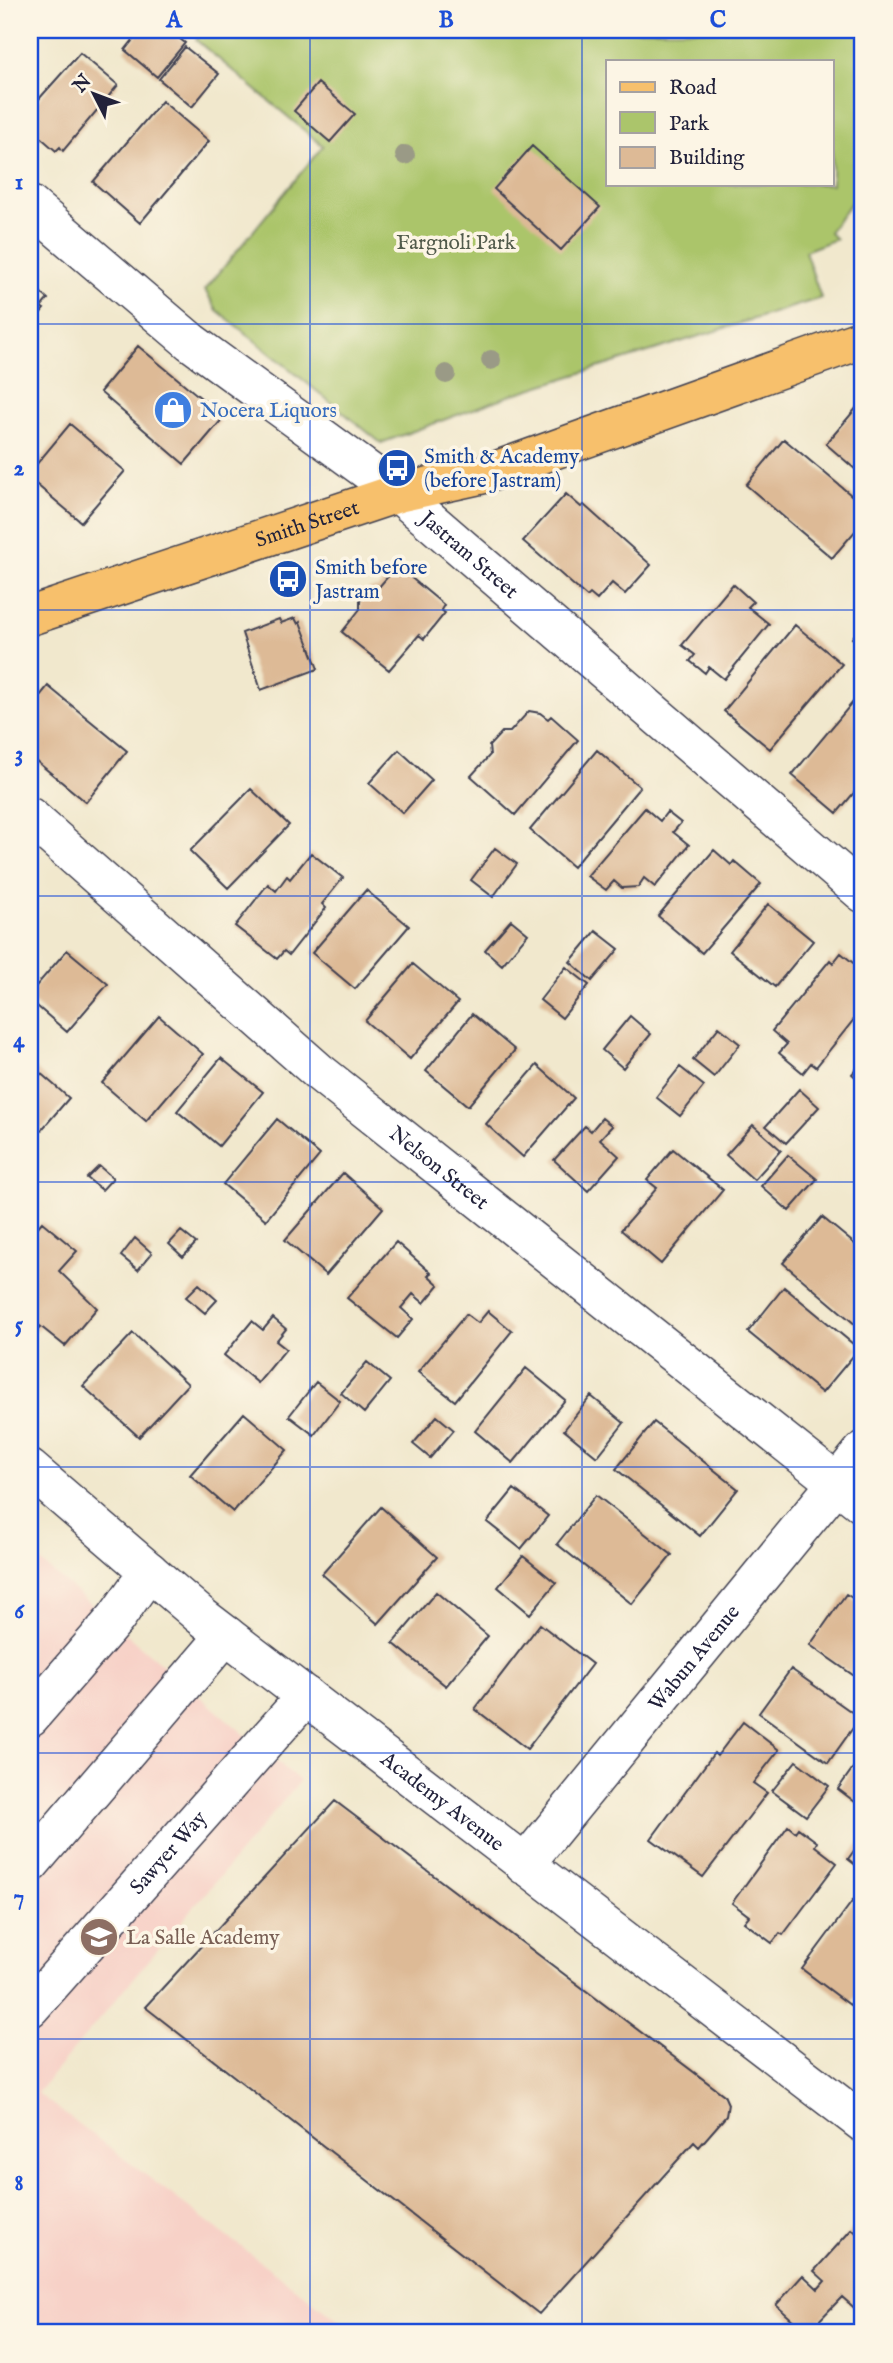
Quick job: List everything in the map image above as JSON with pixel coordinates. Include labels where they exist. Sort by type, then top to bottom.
[{"type":"main road","name":"Smith Street","points":[[30,616],[398,494],[489,473],[863,339]]},
{"type":"street","name":"Jastram Street","points":[[30,205],[191,341],[398,494],[863,893]]},
{"type":"street","name":"Nelson Street","points":[[30,817],[319,1072],[850,1494]]},
{"type":"street","name":"Wabun Avenue","points":[[524,1865],[850,1494],[863,1451]]},
{"type":"street","name":"Academy Avenue","points":[[30,1469],[226,1635],[863,2123]]},
{"type":"street","points":[[30,1717],[116,1618],[149,1571]]},
{"type":"street","points":[[30,1864],[226,1635]]},
{"type":"street","name":"Sawyer Way","points":[[30,2008],[306,1696]]},
{"type":"shaded area","name":"La Salle Academy","points":[[30,1553],[300,1781],[37,2093],[355,2333],[30,2333]]},
{"type":"green space","name":"Fargnoli Park","points":[[203,30],[863,30],[863,187],[829,232],[836,239],[805,251],[821,298],[514,394],[381,443],[217,310],[205,290],[323,146],[196,40]]},
{"type":"building","points":[[141,30],[169,30],[185,43],[157,77],[125,50]]},
{"type":"building","points":[[185,47],[219,74],[192,107],[159,79]]},
{"type":"building","points":[[80,53],[118,85],[63,151],[60,147],[56,151],[30,128],[30,109]]},
{"type":"building","points":[[318,83],[355,114],[330,142],[294,111]]},
{"type":"building","points":[[162,101],[209,141],[140,223],[93,182]]},
{"type":"building","points":[[532,146],[600,207],[561,250],[494,189]]},
{"type":"building","points":[[30,283],[48,299],[41,307],[44,309],[30,326]]},
{"type":"building","points":[[138,346],[224,417],[184,464],[100,392]]},
{"type":"building","points":[[863,400],[863,476],[826,444]]},
{"type":"building","points":[[70,424],[125,471],[81,522],[30,479],[30,472]]},
{"type":"building","points":[[784,439],[863,505],[863,522],[832,558],[746,485]]},
{"type":"building","points":[[566,494],[581,507],[584,505],[651,565],[625,594],[612,583],[597,600],[590,594],[587,597],[523,541]]},
{"type":"building","points":[[397,566],[444,605],[441,610],[445,613],[424,639],[419,635],[389,670],[342,632],[360,609],[360,600],[369,589],[378,588]]},
{"type":"building","points":[[733,584],[753,602],[748,607],[769,624],[724,679],[709,667],[705,673],[690,661],[695,655],[682,645]]},
{"type":"building","points":[[295,618],[298,624],[300,622],[318,669],[261,690],[242,633],[279,619],[281,623]]},
{"type":"building","points":[[863,624],[863,647],[852,638]]},
{"type":"building","points":[[795,625],[842,664],[770,749],[724,711]]},
{"type":"building","points":[[48,686],[127,751],[86,802],[30,756],[30,708]]},
{"type":"building","points":[[863,690],[863,782],[837,813],[792,775]]},
{"type":"building","points":[[529,711],[540,713],[548,719],[551,716],[578,740],[515,815],[471,776],[490,755],[489,746],[502,732],[510,732]]},
{"type":"building","points":[[399,750],[432,780],[403,813],[369,783]]},
{"type":"building","points":[[597,750],[640,787],[573,867],[530,830]]},
{"type":"building","points":[[251,789],[289,825],[228,888],[190,851]]},
{"type":"building","points":[[645,808],[660,821],[667,812],[681,823],[673,832],[689,845],[655,887],[644,878],[638,887],[622,888],[614,881],[606,890],[587,876]]},
{"type":"building","points":[[495,848],[517,864],[493,897],[471,880]]},
{"type":"building","points":[[714,850],[731,865],[734,861],[761,884],[702,953],[658,916]]},
{"type":"building","points":[[311,853],[343,878],[322,904],[326,908],[289,955],[284,951],[277,959],[235,926],[268,884],[276,891],[287,876],[290,879]]},
{"type":"building","points":[[366,890],[409,926],[355,989],[312,953]]},
{"type":"building","points":[[768,904],[813,941],[775,987],[730,951]]},
{"type":"building","points":[[511,920],[528,934],[502,965],[485,950]]},
{"type":"building","points":[[596,931],[619,949],[592,981],[570,962]]},
{"type":"building","points":[[67,950],[108,984],[67,1032],[30,1000],[30,993]]},
{"type":"building","points":[[841,953],[863,971],[863,1008],[816,1067],[811,1063],[803,1073],[779,1053],[787,1044],[772,1031],[830,960],[833,963]]},
{"type":"building","points":[[413,964],[458,1002],[410,1059],[365,1021]]},
{"type":"building","points":[[566,967],[589,985],[562,1018],[540,1000]]},
{"type":"building","points":[[472,1014],[515,1050],[468,1106],[426,1071]]},
{"type":"building","points":[[159,1016],[203,1054],[146,1121],[102,1083]]},
{"type":"building","points":[[630,1016],[651,1034],[623,1068],[602,1050]]},
{"type":"building","points":[[719,1027],[740,1044],[714,1077],[693,1060]]},
{"type":"building","points":[[221,1058],[263,1092],[219,1146],[177,1111]]},
{"type":"building","points":[[863,1061],[863,1084],[852,1074]]},
{"type":"building","points":[[30,1064],[69,1098],[38,1134],[30,1127]]},
{"type":"building","points":[[537,1065],[574,1098],[523,1157],[486,1124]]},
{"type":"building","points":[[680,1067],[704,1086],[680,1116],[656,1097]]},
{"type":"building","points":[[799,1089],[819,1107],[786,1143],[766,1126]]},
{"type":"building","points":[[602,1118],[612,1126],[600,1139],[619,1156],[588,1191],[554,1160],[585,1126],[591,1131]]},
{"type":"building","points":[[277,1119],[320,1155],[266,1220],[223,1184]]},
{"type":"building","points":[[753,1125],[781,1150],[754,1180],[726,1155]]},
{"type":"building","points":[[673,1149],[723,1190],[661,1264],[621,1230],[657,1188],[647,1180]]},
{"type":"building","points":[[788,1155],[817,1179],[789,1211],[761,1186]]},
{"type":"building","points":[[99,1166],[113,1178],[102,1190],[87,1178]]},
{"type":"building","points":[[343,1173],[383,1208],[326,1275],[285,1240]]},
{"type":"building","points":[[822,1217],[863,1251],[863,1331],[783,1263]]},
{"type":"building","points":[[42,1222],[77,1251],[59,1271],[97,1308],[65,1346],[40,1326],[37,1331],[30,1325],[30,1236]]},
{"type":"building","points":[[181,1231],[196,1243],[183,1257],[169,1244]]},
{"type":"building","points":[[135,1238],[152,1253],[138,1270],[121,1256]]},
{"type":"building","points":[[396,1242],[431,1273],[428,1275],[439,1285],[424,1303],[413,1294],[401,1308],[413,1319],[397,1338],[347,1298]]},
{"type":"building","points":[[199,1284],[217,1300],[205,1313],[186,1297]]},
{"type":"building","points":[[784,1287],[859,1349],[822,1393],[748,1332]]},
{"type":"building","points":[[488,1311],[512,1331],[455,1401],[418,1372],[466,1314],[478,1323]]},
{"type":"building","points":[[273,1318],[286,1329],[276,1341],[286,1349],[258,1383],[224,1355],[252,1321],[263,1330]]},
{"type":"building","points":[[133,1333],[188,1384],[139,1437],[83,1386]]},
{"type":"building","points":[[367,1362],[390,1381],[364,1413],[341,1393]]},
{"type":"building","points":[[526,1368],[565,1400],[513,1463],[475,1431]]},
{"type":"building","points":[[316,1382],[340,1401],[314,1435],[289,1416]]},
{"type":"building","points":[[591,1396],[624,1423],[597,1457],[564,1430]]},
{"type":"building","points":[[244,1413],[287,1450],[233,1512],[190,1475]]},
{"type":"building","points":[[437,1416],[454,1430],[430,1458],[413,1444]]},
{"type":"building","points":[[654,1422],[738,1489],[700,1536],[616,1469]]},
{"type":"building","points":[[514,1489],[548,1516],[521,1549],[487,1522]]},
{"type":"building","points":[[596,1495],[672,1555],[632,1604],[557,1544]]},
{"type":"building","points":[[381,1507],[437,1557],[378,1624],[322,1574]]},
{"type":"building","points":[[523,1556],[556,1583],[530,1614],[498,1587]]},
{"type":"building","points":[[436,1592],[488,1636],[446,1686],[393,1643]]},
{"type":"building","points":[[846,1594],[863,1605],[863,1682],[810,1645]]},
{"type":"building","points":[[540,1624],[592,1664],[527,1749],[475,1709]]},
{"type":"building","points":[[791,1669],[860,1718],[828,1763],[759,1713]]},
{"type":"building","points":[[743,1722],[779,1750],[753,1783],[767,1793],[703,1877],[651,1839],[714,1753],[717,1756]]},
{"type":"building","points":[[796,1761],[829,1786],[806,1816],[772,1791]]},
{"type":"building","points":[[853,1768],[863,1775],[863,1808],[838,1789]]},
{"type":"building","points":[[335,1801],[724,2095],[728,2104],[726,2116],[699,2147],[694,2142],[539,2314],[145,2007]]},
{"type":"building","points":[[788,1826],[795,1832],[798,1828],[817,1842],[815,1846],[837,1863],[783,1935],[780,1933],[772,1943],[744,1922],[749,1916],[732,1903]]},
{"type":"building","points":[[863,1838],[863,1871],[848,1859]]},
{"type":"building","points":[[860,1891],[863,1894],[863,1987],[850,2005],[802,1969]]},
{"type":"building","points":[[852,2229],[863,2239],[863,2307],[859,2312],[842,2297],[807,2333],[776,2305],[803,2275],[818,2289],[825,2281],[814,2271]]},
{"type":"place","name":"Nocera Liquors","points":[[173,410]]},
{"type":"place","name":"Smith & Academy (before Jastram)","points":[[397,468]]},
{"type":"place","name":"Smith before Jastram","points":[[288,579]]},
{"type":"place","name":"La Salle Academy","points":[[99,1937]]}]
